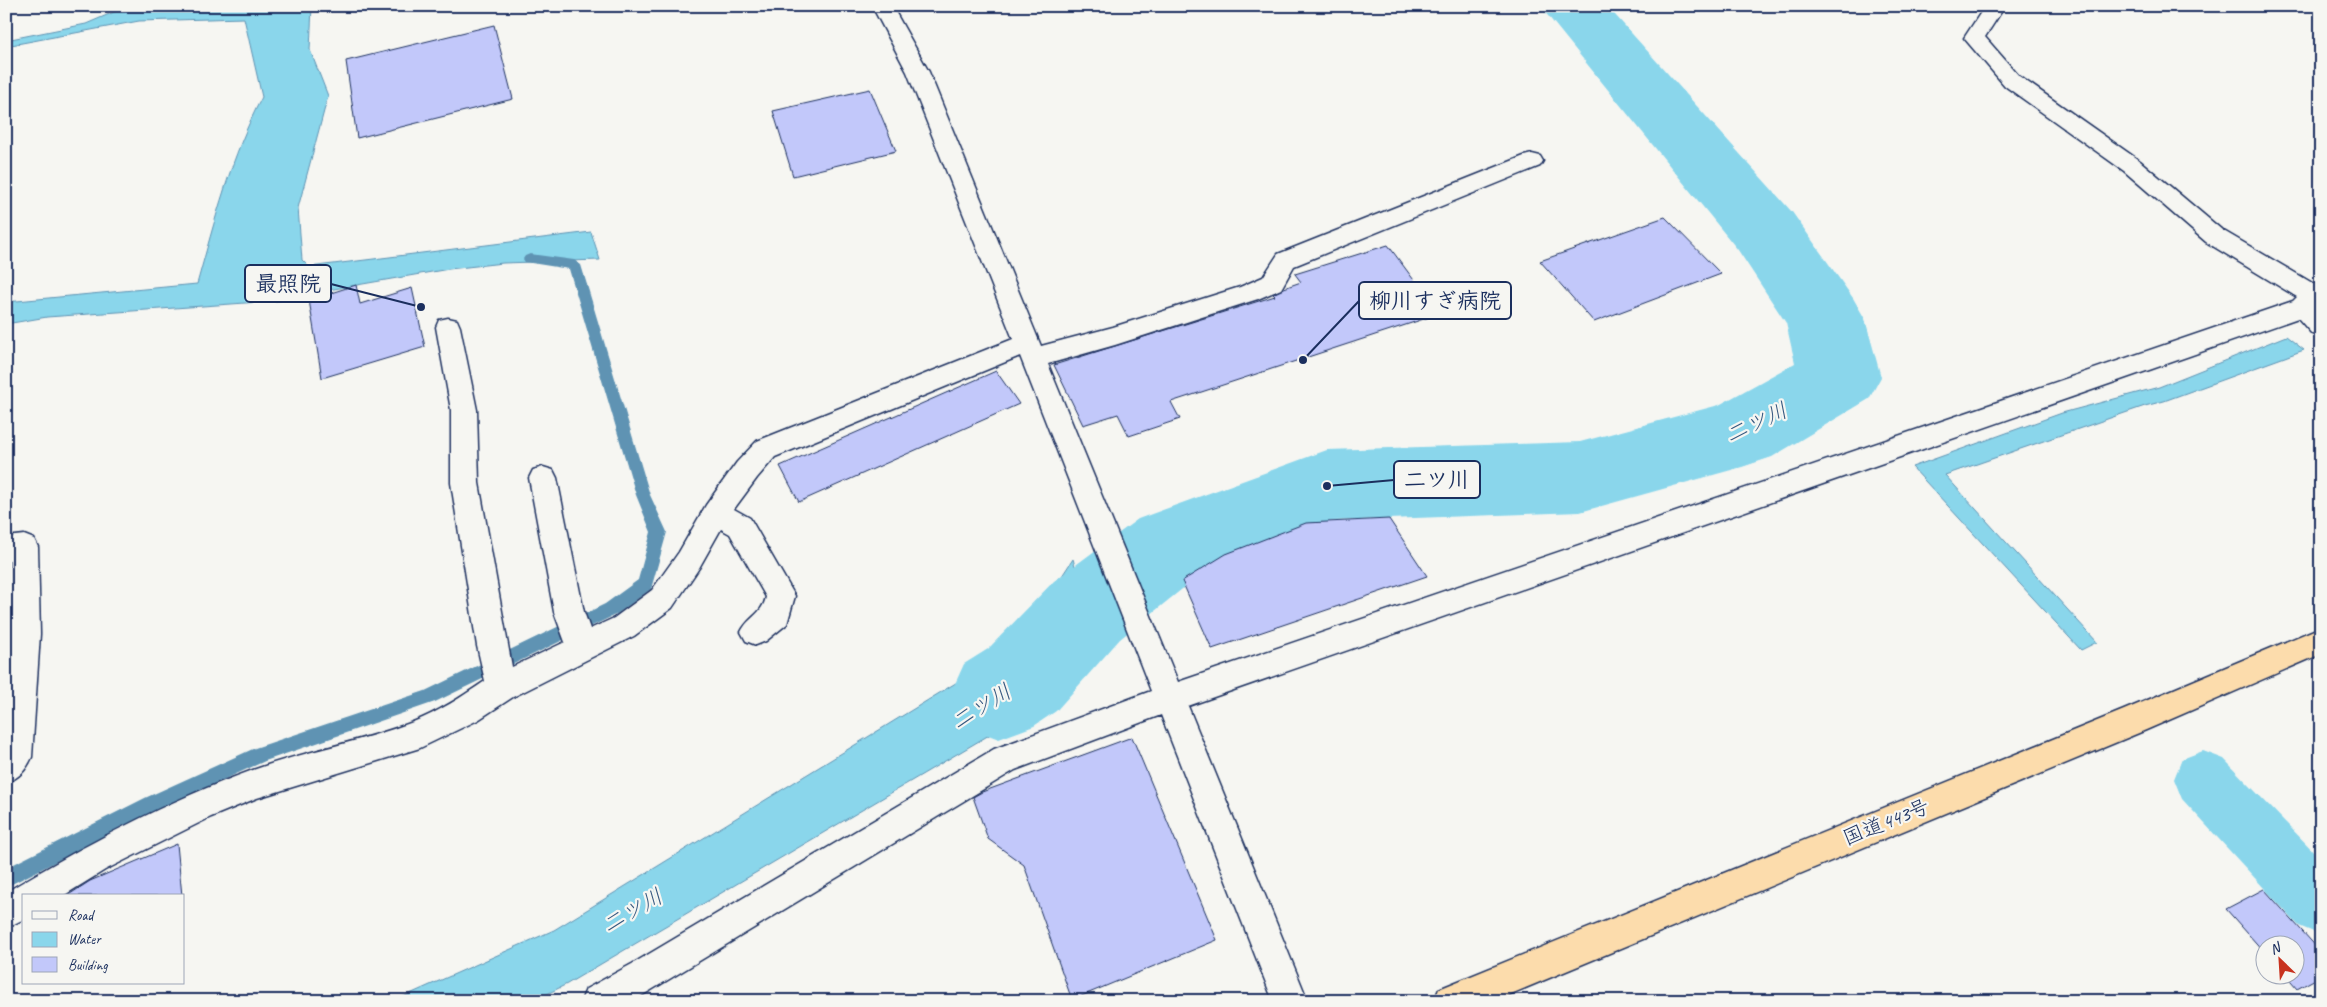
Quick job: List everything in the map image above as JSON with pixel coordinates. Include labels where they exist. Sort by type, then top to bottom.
[{"type":"highway","name":"国道443号","points":[[1451,1001],[2126,723],[2321,640]]},
{"type":"street","points":[[882,6],[918,72],[1168,699],[1291,1001]]},
{"type":"street","points":[[1995,6],[1974,38],[2012,81],[2132,166],[2214,236],[2312,297],[2321,327]]},
{"type":"street","points":[[35,894],[94,859],[200,806],[255,784],[420,734],[467,710],[500,681],[576,632],[624,627],[662,599],[689,560],[716,513],[746,470],[766,449],[1030,350],[1115,336],[1250,293],[1272,283],[1286,260],[1532,161]]},
{"type":"street","points":[[598,1001],[644,976],[1005,758],[2312,297]]},
{"type":"street","points":[[448,327],[464,410],[466,483],[492,646],[500,681]]},
{"type":"street","points":[[543,478],[576,632]]},
{"type":"street","points":[[716,513],[740,526],[781,596],[777,615],[756,632]]},
{"type":"street","points":[[6,549],[24,547],[25,634],[16,758],[6,768]]},
{"type":"street","points":[[6,911],[22,901]]},
{"type":"water","points":[[128,6],[312,6],[310,50],[328,96],[298,208],[302,260],[309,267],[591,232],[600,260],[503,263],[449,269],[311,293],[288,300],[47,317],[6,324],[6,302],[197,284],[217,212],[233,165],[241,142],[262,97],[244,18],[139,21],[6,46],[6,40],[86,24]]},
{"type":"water","points":[[2286,336],[2304,350],[2164,401],[1945,475],[2097,642],[2081,650],[1912,467],[2062,413],[2159,387]]},
{"type":"water","points":[[1073,559],[1097,643],[1018,718],[567,984],[533,1001],[394,1001],[554,930],[972,673],[1047,599]]},
{"type":"water","points":[[2218,776],[2321,887],[2321,921],[2198,786]]},
{"type":"building","points":[[494,25],[513,99],[357,138],[346,61]]},
{"type":"building","points":[[870,89],[896,151],[793,176],[773,111]]},
{"type":"building","points":[[1665,217],[1721,274],[1594,322],[1540,261]]},
{"type":"building","points":[[1388,245],[1439,314],[1171,402],[1180,419],[1129,436],[1118,414],[1083,425],[1054,365],[1275,296],[1273,294],[1301,282],[1295,274]]},
{"type":"building","points":[[356,285],[360,304],[412,288],[425,347],[322,378],[309,300]]},
{"type":"building","points":[[996,371],[1019,404],[799,502],[780,466]]},
{"type":"building","points":[[1389,519],[1427,576],[1212,649],[1182,581],[1226,554],[1306,523]]},
{"type":"building","points":[[1132,737],[1217,940],[1072,1000],[1024,865],[988,839],[973,797],[982,792]]},
{"type":"building","points":[[177,844],[182,894],[70,894],[90,881]]},
{"type":"building","points":[[2264,889],[2321,952],[2321,976],[2297,989],[2293,984],[2304,984],[2304,934],[2254,934],[2254,941],[2226,909]]},
{"type":"waterway","name":"二ツ川","points":[[999,695],[1022,680],[1087,610],[1170,546],[1327,486],[1580,477],[1742,433],[1840,377],[1825,319],[1765,231],[1572,6]]},
{"type":"waterway","points":[[6,878],[151,804],[261,754],[429,697],[611,609],[645,584],[659,532],[643,495],[574,265],[530,259]]},
{"type":"waterway","points":[[2203,779],[2321,904]]},
{"type":"place","name":"最照院","points":[[421,307]]},
{"type":"place","name":"柳川すぎ病院","points":[[1303,360]]},
{"type":"place","name":"二ツ川","points":[[1327,486]]}]
